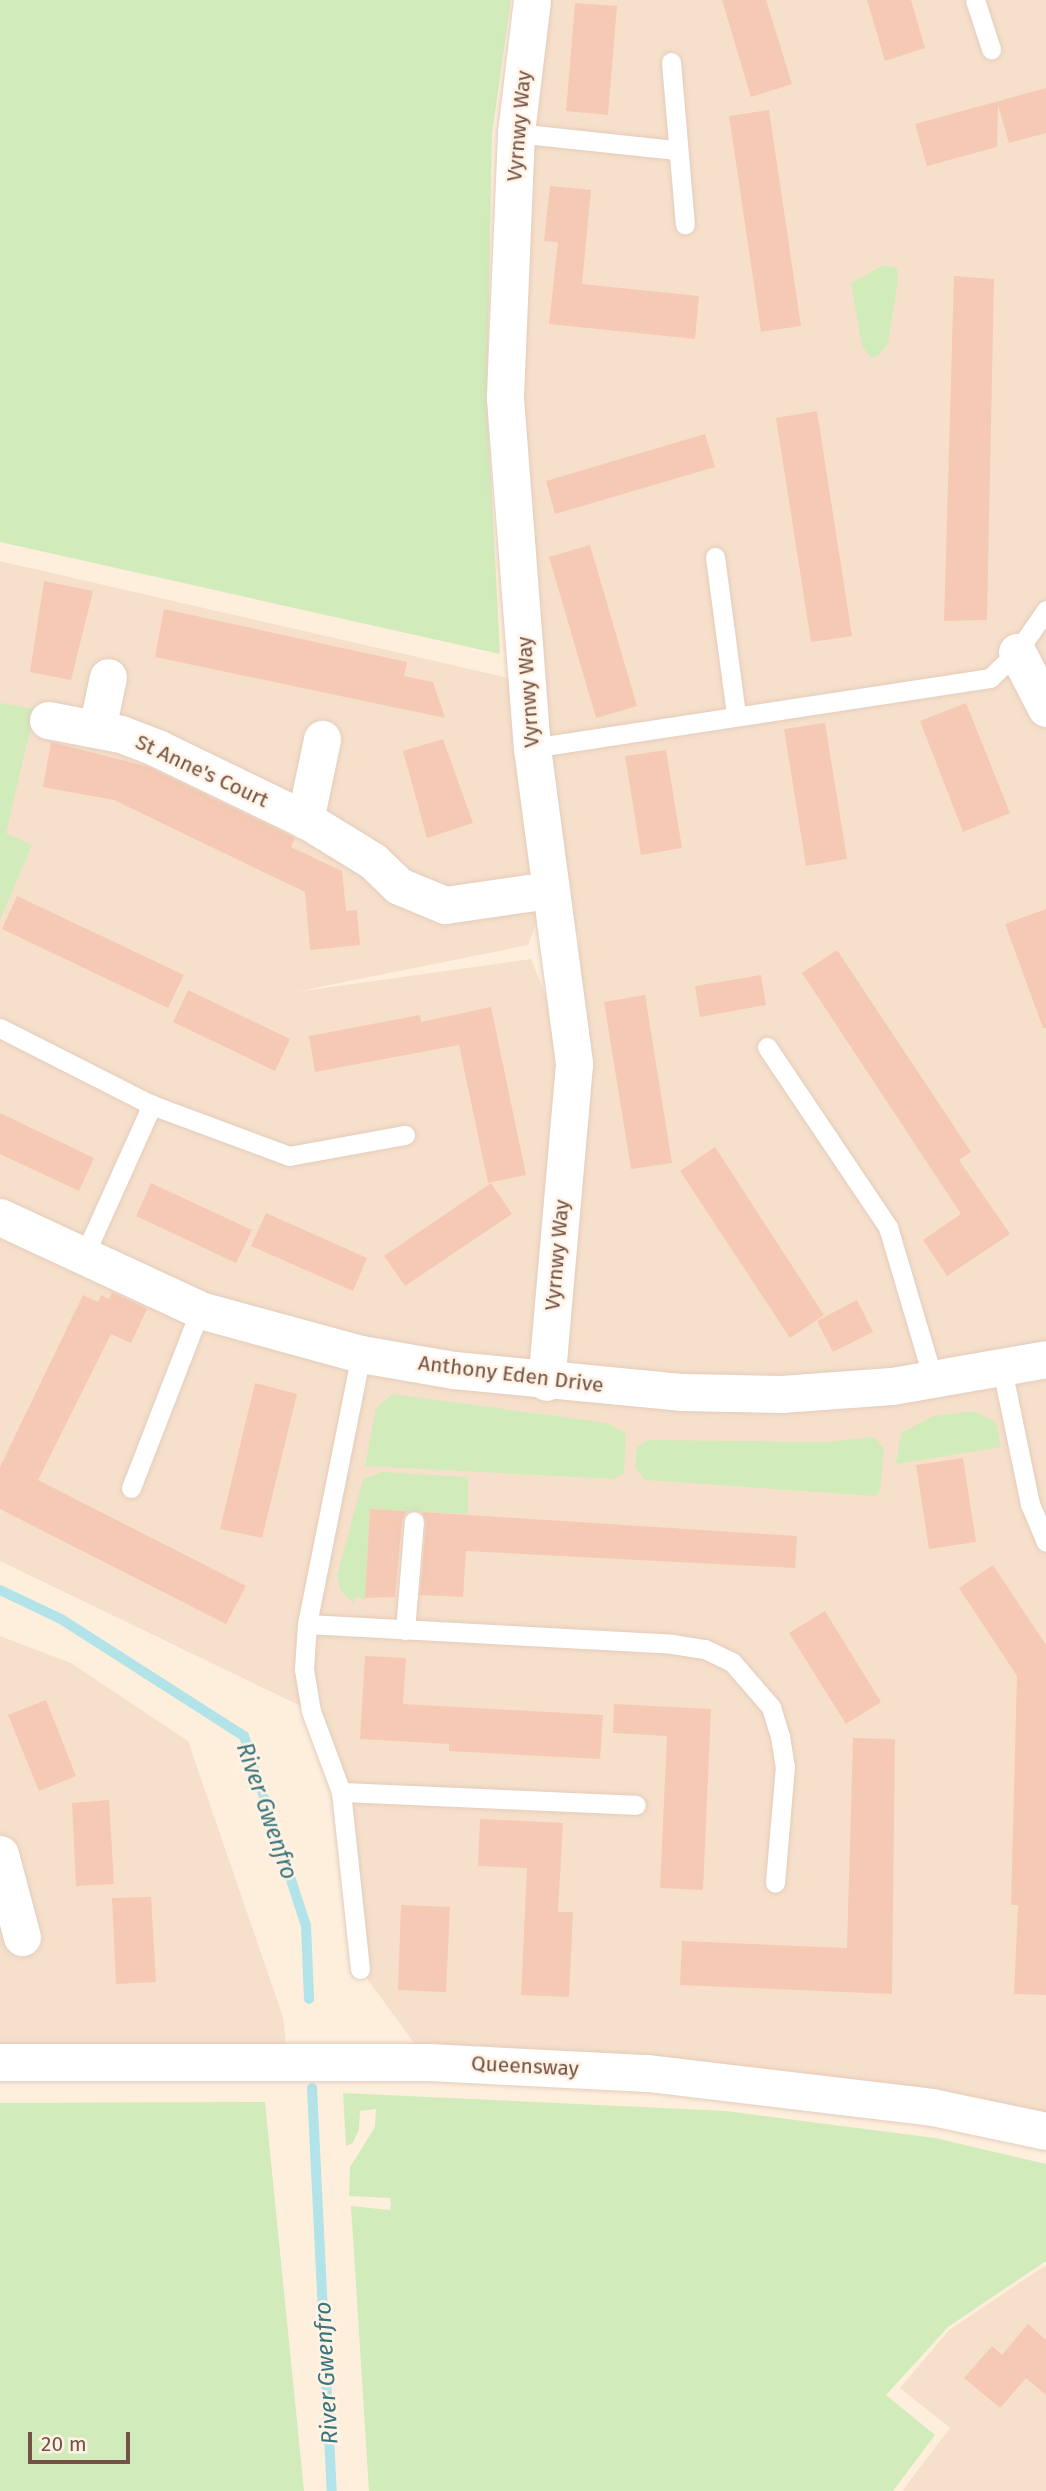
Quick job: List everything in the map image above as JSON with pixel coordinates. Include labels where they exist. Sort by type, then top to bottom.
[{"type":"street","name":"Vyrnwy Way","points":[[532,0],[516,133],[505,398],[532,748],[574,1064],[546,1382]]},
{"type":"street","points":[[1017,652],[1046,708]]},
{"type":"street","points":[[97,729],[108,677]]},
{"type":"street","name":"St Anne's Court","points":[[48,720],[97,729],[157,748],[305,820],[373,861],[399,886],[445,905],[549,890]]},
{"type":"street","points":[[305,820],[323,739]]},
{"type":"street","name":"Anthony Eden Drive","points":[[0,1217],[200,1310],[361,1354],[546,1382],[761,1395],[821,1394],[933,1380],[1046,1359]]},
{"type":"street","points":[[0,1854],[22,1937]]},
{"type":"street","name":"Queensway","points":[[0,2062],[428,2062],[648,2073],[932,2107],[1046,2131]]},
{"type":"lane","points":[[975,0],[991,49]]},
{"type":"lane","points":[[671,62],[676,150],[685,224]]},
{"type":"lane","points":[[516,133],[676,150]]},
{"type":"lane","points":[[715,557],[736,715]]},
{"type":"lane","points":[[532,748],[990,678],[1017,652],[1046,610]]},
{"type":"lane","points":[[0,1028],[152,1105],[289,1156],[405,1135]]},
{"type":"lane","points":[[767,1047],[888,1227],[933,1380]]},
{"type":"lane","points":[[83,1256],[152,1105]]},
{"type":"lane","points":[[131,1488],[200,1310]]},
{"type":"lane","points":[[360,1969],[341,1792],[310,1711],[304,1670],[307,1624],[361,1354]]},
{"type":"lane","points":[[1002,1368],[1030,1504],[1046,1542]]},
{"type":"lane","points":[[405,1630],[414,1521]]},
{"type":"lane","points":[[307,1624],[672,1644],[705,1649],[732,1662],[771,1707],[780,1736],[785,1766],[775,1883]]},
{"type":"lane","points":[[341,1792],[636,1805]]},
{"type":"shaded area","points":[[542,0],[1046,0],[1046,2131],[428,2062],[360,1969],[341,1792],[311,1711],[0,1561],[0,561],[526,682],[505,398]],"holes":[[[549,891],[579,935],[573,1062],[531,959],[295,992],[528,945]]]},
{"type":"shaded area","points":[[0,1636],[71,1663],[188,1741],[283,2017],[288,2062],[0,2064]]},
{"type":"shaded area","points":[[1046,2265],[1046,2491],[902,2491],[950,2428],[900,2388],[949,2330]]},
{"type":"green space","points":[[0,0],[511,0],[492,134],[487,401],[500,654],[0,542]]},
{"type":"green space","points":[[884,265],[897,268],[898,279],[888,344],[878,356],[871,358],[862,346],[851,283]]},
{"type":"green space","points":[[0,703],[35,709],[6,833],[32,845],[0,920]]},
{"type":"green space","points":[[393,1394],[607,1423],[626,1434],[624,1473],[614,1479],[365,1466],[376,1408]]},
{"type":"green space","points":[[973,1411],[996,1422],[1001,1447],[896,1464],[901,1433],[934,1416]]},
{"type":"green space","points":[[874,1437],[884,1449],[880,1491],[875,1496],[645,1480],[635,1468],[637,1447],[648,1440],[828,1442]]},
{"type":"green space","points":[[382,1472],[468,1477],[468,1514],[370,1509],[365,1601],[357,1596],[353,1603],[341,1591],[337,1576],[363,1479]]},
{"type":"green space","points":[[343,2093],[726,2111],[935,2138],[1046,2164],[1046,2261],[948,2327],[886,2395],[935,2435],[893,2491],[369,2491],[351,2206],[390,2210],[391,2205],[390,2198],[349,2196],[350,2167],[375,2127],[376,2109],[360,2111],[359,2129],[353,2143],[346,2146]]},
{"type":"green space","points":[[265,2102],[304,2491],[0,2491],[0,2103]]},
{"type":"building","points":[[722,0],[766,0],[792,84],[751,97]]},
{"type":"building","points":[[867,0],[911,0],[925,48],[885,61]]},
{"type":"building","points":[[575,3],[617,6],[608,115],[566,111]]},
{"type":"building","points":[[1046,88],[1046,133],[1009,143],[998,105],[997,147],[927,166],[915,124]]},
{"type":"building","points":[[769,110],[801,326],[761,332],[729,116]]},
{"type":"building","points":[[550,186],[591,190],[582,284],[699,296],[695,339],[549,324],[558,242],[544,241]]},
{"type":"building","points":[[954,276],[994,279],[987,620],[944,621]]},
{"type":"building","points":[[817,411],[852,636],[811,642],[776,418]]},
{"type":"building","points":[[705,434],[715,467],[555,514],[546,481]]},
{"type":"building","points":[[590,545],[637,706],[596,718],[549,557]]},
{"type":"building","points":[[44,581],[93,591],[71,680],[30,672]]},
{"type":"building","points":[[164,609],[407,662],[404,676],[433,682],[445,718],[155,657]]},
{"type":"building","points":[[966,703],[1010,813],[963,832],[920,721]]},
{"type":"building","points":[[825,723],[847,859],[806,866],[784,729]]},
{"type":"building","points":[[443,739],[473,823],[427,838],[403,751]]},
{"type":"building","points":[[51,742],[149,767],[295,838],[291,847],[342,871],[346,911],[357,910],[360,945],[310,950],[305,892],[114,800],[43,787]]},
{"type":"building","points":[[666,750],[682,848],[641,855],[625,756]]},
{"type":"building","points":[[17,896],[184,975],[168,1008],[2,929]]},
{"type":"building","points":[[1046,909],[1046,1028],[1043,1028],[1005,924]]},
{"type":"building","points":[[837,950],[971,1152],[959,1160],[1010,1234],[947,1276],[923,1240],[961,1214],[802,973]]},
{"type":"building","points":[[761,975],[766,1005],[700,1017],[695,986]]},
{"type":"building","points":[[188,990],[290,1039],[275,1071],[173,1022]]},
{"type":"building","points":[[645,995],[672,1163],[631,1169],[604,1002]]},
{"type":"building","points":[[491,1007],[526,1175],[488,1183],[459,1045],[315,1072],[309,1036],[420,1015],[421,1022]]},
{"type":"building","points":[[0,1113],[94,1158],[79,1191],[0,1154]]},
{"type":"building","points":[[715,1147],[824,1315],[790,1338],[680,1171]]},
{"type":"building","points":[[151,1183],[252,1230],[236,1263],[136,1216]]},
{"type":"building","points":[[491,1183],[512,1214],[405,1286],[384,1256]]},
{"type":"building","points":[[266,1213],[367,1258],[353,1291],[251,1246]]},
{"type":"building","points":[[112,1292],[147,1309],[131,1343],[111,1334],[38,1480],[246,1586],[226,1624],[0,1509],[0,1467],[83,1295],[98,1302],[101,1295],[109,1299]]},
{"type":"building","points":[[857,1300],[873,1332],[833,1352],[817,1321]]},
{"type":"building","points":[[255,1383],[297,1394],[262,1538],[220,1529]]},
{"type":"building","points":[[963,1458],[976,1542],[929,1549],[916,1465]]},
{"type":"building","points":[[370,1509],[407,1511],[402,1520],[395,1597],[365,1598]]},
{"type":"building","points":[[422,1512],[797,1536],[795,1568],[466,1551],[463,1597],[420,1595],[426,1522]]},
{"type":"building","points":[[993,1565],[1046,1645],[1046,1995],[1014,1994],[1018,1905],[1011,1905],[1017,1676],[959,1588]]},
{"type":"building","points":[[825,1611],[881,1702],[846,1724],[789,1633]]},
{"type":"building","points":[[365,1656],[406,1658],[403,1704],[603,1715],[600,1759],[449,1751],[449,1744],[360,1739]]},
{"type":"building","points":[[46,1700],[76,1776],[39,1791],[8,1715]]},
{"type":"building","points":[[614,1704],[711,1709],[703,1890],[660,1888],[667,1736],[613,1733]]},
{"type":"building","points":[[853,1738],[895,1739],[892,1994],[680,1985],[682,1941],[847,1948]]},
{"type":"building","points":[[109,1800],[114,1884],[76,1886],[72,1803]]},
{"type":"building","points":[[480,1819],[563,1823],[558,1912],[573,1912],[569,1997],[521,1995],[527,1868],[478,1866]]},
{"type":"building","points":[[151,1897],[156,1982],[116,1984],[112,1898]]},
{"type":"building","points":[[401,1905],[450,1907],[446,1992],[398,1990]]},
{"type":"building","points":[[1028,2324],[1046,2340],[1046,2395],[1026,2378],[1000,2408],[964,2378],[992,2346],[1002,2355]]},
{"type":"waterway","name":"River Gwenfro","points":[[0,1590],[61,1619],[244,1736],[306,1926],[309,1999]]},
{"type":"waterway","name":"River Gwenfro","points":[[312,2088],[332,2491]]}]
